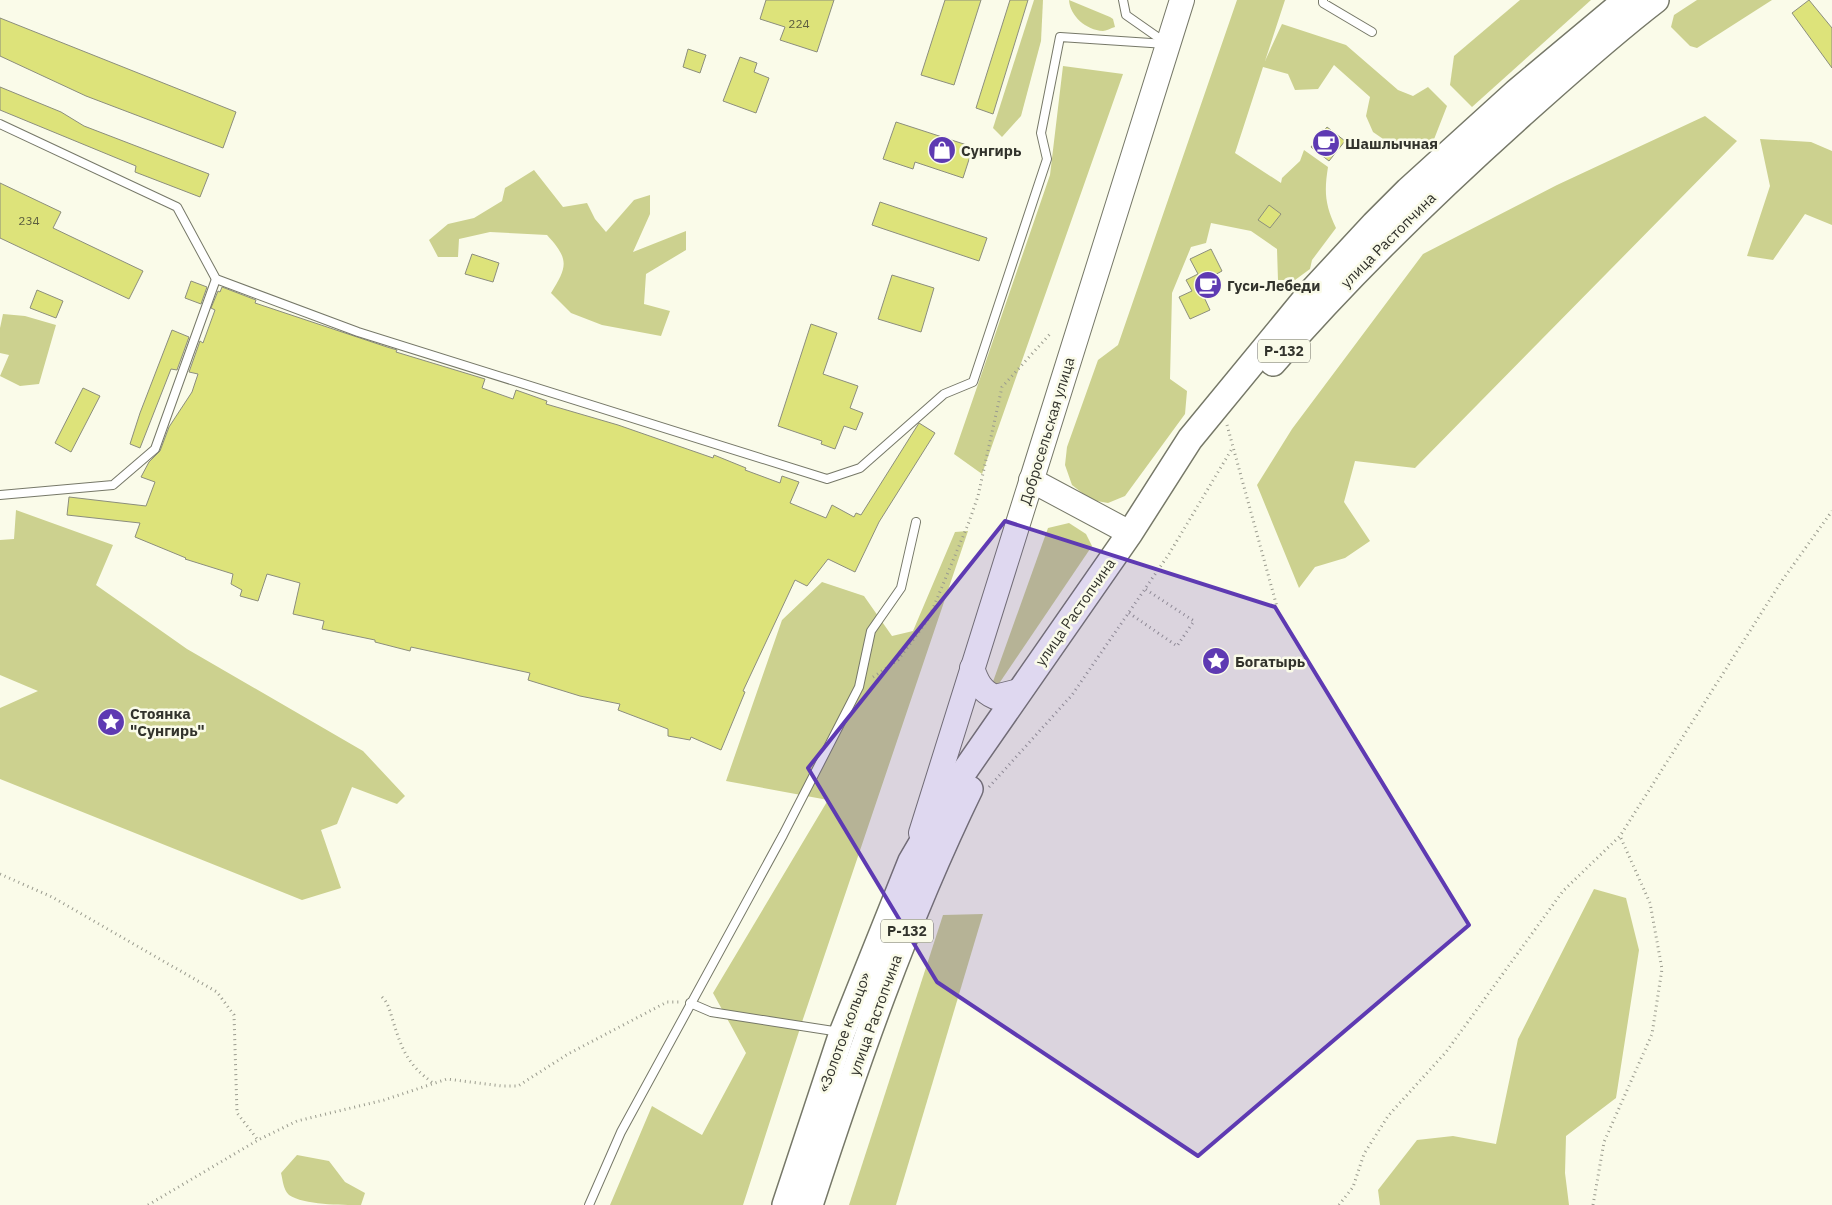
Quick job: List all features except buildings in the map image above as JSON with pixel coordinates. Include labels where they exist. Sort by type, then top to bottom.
[{"type":"highway","name":"улица Растопчина","points":[[911,861],[960,779],[1130,533],[1190,439],[1259,353],[1361,238],[1408,190],[1516,92],[1626,0]]},
{"type":"highway","name":"улица Растопчина","points":[[1130,533],[1324,304],[1387,238],[1449,179],[1596,48],[1656,0]]},
{"type":"highway","name":"улица Растопчина","points":[[810,1205],[856,1064],[901,945],[964,801],[1019,691]]},
{"type":"highway","name":"«Золотое кольцо»","points":[[785,1205],[842,1032],[911,861]]},
{"type":"main road","name":"Добросельская улица","points":[[911,861],[1182,0]]},
{"type":"main road","points":[[1031,480],[1130,533]]},
{"type":"main road","points":[[972,668],[976,681],[984,692],[995,698],[1019,691]]},
{"type":"lane","points":[[1123,0],[1126,15],[1167,44]]},
{"type":"lane","points":[[1324,0],[1324,3],[1372,32]]},
{"type":"lane","points":[[0,124],[177,207],[216,279],[358,332],[827,479],[860,468],[944,394],[973,382],[1047,159],[1041,133],[1060,37],[1167,44]]},
{"type":"lane","points":[[0,495],[113,485],[155,449],[216,279]]},
{"type":"lane","points":[[589,1205],[621,1132],[788,827],[859,687],[871,631],[901,588],[916,522]]},
{"type":"lane","points":[[690,1003],[711,1012],[842,1032]]},
{"type":"path","points":[[859,687],[898,660],[929,618],[975,504],[1002,387],[1050,334]]},
{"type":"path","points":[[1226,419],[1277,607]]},
{"type":"path","points":[[984,793],[1072,695],[1169,554],[1233,447]]},
{"type":"path","points":[[1339,1205],[1354,1187],[1364,1154],[1388,1116],[1446,1052],[1563,891],[1620,836],[1781,582],[1832,511]]},
{"type":"path","points":[[1129,613],[1177,646],[1194,621],[1146,588]]},
{"type":"path","points":[[1593,1205],[1604,1142],[1652,1034],[1662,969],[1650,903],[1620,836]]},
{"type":"path","points":[[0,874],[52,897],[217,992],[234,1015],[237,1113],[258,1140]]},
{"type":"path","points":[[382,997],[388,1003],[403,1049],[415,1070],[434,1083]]},
{"type":"path","points":[[148,1205],[258,1140],[297,1121],[384,1100],[447,1079],[502,1086],[518,1086],[568,1054],[667,1002],[690,1003]]},
{"type":"highlighted area","points":[[1005,521],[1275,607],[1469,925],[1198,1156],[937,982],[808,768]]},
{"type":"green space","points":[[1034,0],[1043,0],[1041,41],[1021,116],[1002,137],[993,128]]},
{"type":"green space","points":[[1069,0],[1110,17],[1113,19],[1115,27],[1103,31],[1085,25],[1072,11]]},
{"type":"green space","points":[[1237,0],[1285,0],[1265,61],[1282,24],[1346,45],[1398,90],[1413,96],[1428,87],[1447,106],[1431,147],[1412,151],[1389,143],[1373,132],[1366,116],[1370,97],[1334,65],[1318,89],[1295,90],[1288,74],[1263,67],[1235,153],[1281,183],[1282,178],[1300,161],[1304,150],[1328,167],[1326,198],[1336,228],[1312,260],[1310,269],[1295,280],[1278,280],[1277,249],[1251,231],[1211,223],[1206,243],[1191,247],[1172,293],[1170,379],[1187,391],[1185,414],[1125,496],[1108,503],[1091,500],[1072,485],[1065,465],[1067,447],[1098,360],[1118,345]]},
{"type":"green space","points":[[1520,0],[1591,0],[1472,107],[1450,85],[1454,56]]},
{"type":"green space","points":[[1697,0],[1772,0],[1697,48],[1690,46],[1671,27],[1674,15]]},
{"type":"green space","points":[[1063,66],[1123,74],[982,474],[954,454],[1050,175]]},
{"type":"green space","points":[[1705,116],[1737,141],[1415,468],[1355,461],[1344,502],[1370,541],[1345,558],[1315,567],[1299,588],[1257,485],[1292,429],[1423,254],[1557,185]]},
{"type":"green space","points":[[1760,139],[1811,142],[1832,151],[1832,225],[1805,214],[1773,260],[1747,256],[1770,186]]},
{"type":"green space","points":[[534,170],[563,207],[587,203],[595,219],[606,232],[634,200],[650,195],[650,214],[633,252],[686,231],[686,250],[646,274],[644,304],[670,311],[661,336],[602,325],[571,313],[551,293],[561,276],[564,263],[559,250],[547,235],[490,232],[459,239],[458,257],[438,257],[429,240],[448,224],[474,218],[502,201],[505,188]]},
{"type":"green space","points":[[3,314],[25,316],[56,325],[39,384],[20,386],[0,376],[9,355],[0,353],[0,328]]},
{"type":"green space","points":[[16,510],[113,545],[96,585],[187,649],[363,751],[405,796],[397,804],[352,787],[337,824],[321,830],[341,888],[302,900],[0,779],[0,708],[38,691],[0,675],[0,540],[14,539]]},
{"type":"green space","points":[[1069,523],[1086,534],[1092,546],[994,691],[990,690],[1048,528]]},
{"type":"green space","points":[[968,531],[803,1019],[743,1205],[610,1205],[652,1106],[702,1135],[746,1053],[713,993],[828,800],[726,781],[782,620],[822,582],[864,596],[892,636],[913,631],[955,532]]},
{"type":"green space","points":[[1594,889],[1626,898],[1639,950],[1616,1098],[1566,1136],[1565,1173],[1569,1205],[1380,1205],[1378,1190],[1417,1140],[1453,1136],[1496,1144],[1518,1039]]},
{"type":"green space","points":[[983,914],[896,1205],[849,1205],[943,915]]},
{"type":"green space","points":[[297,1155],[329,1161],[345,1182],[365,1193],[361,1205],[313,1203],[289,1195],[284,1188],[281,1173]]},
{"type":"place","name":"Шашлычная","points":[[1326,143]]},
{"type":"place","name":"Сунгирь","points":[[942,150]]},
{"type":"place","name":"Гуси-Лебеди","points":[[1208,285]]},
{"type":"place","name":"Богатырь","points":[[1216,661]]},
{"type":"place","name":"Стоянка \"Сунгирь\"","points":[[111,722]]}]
